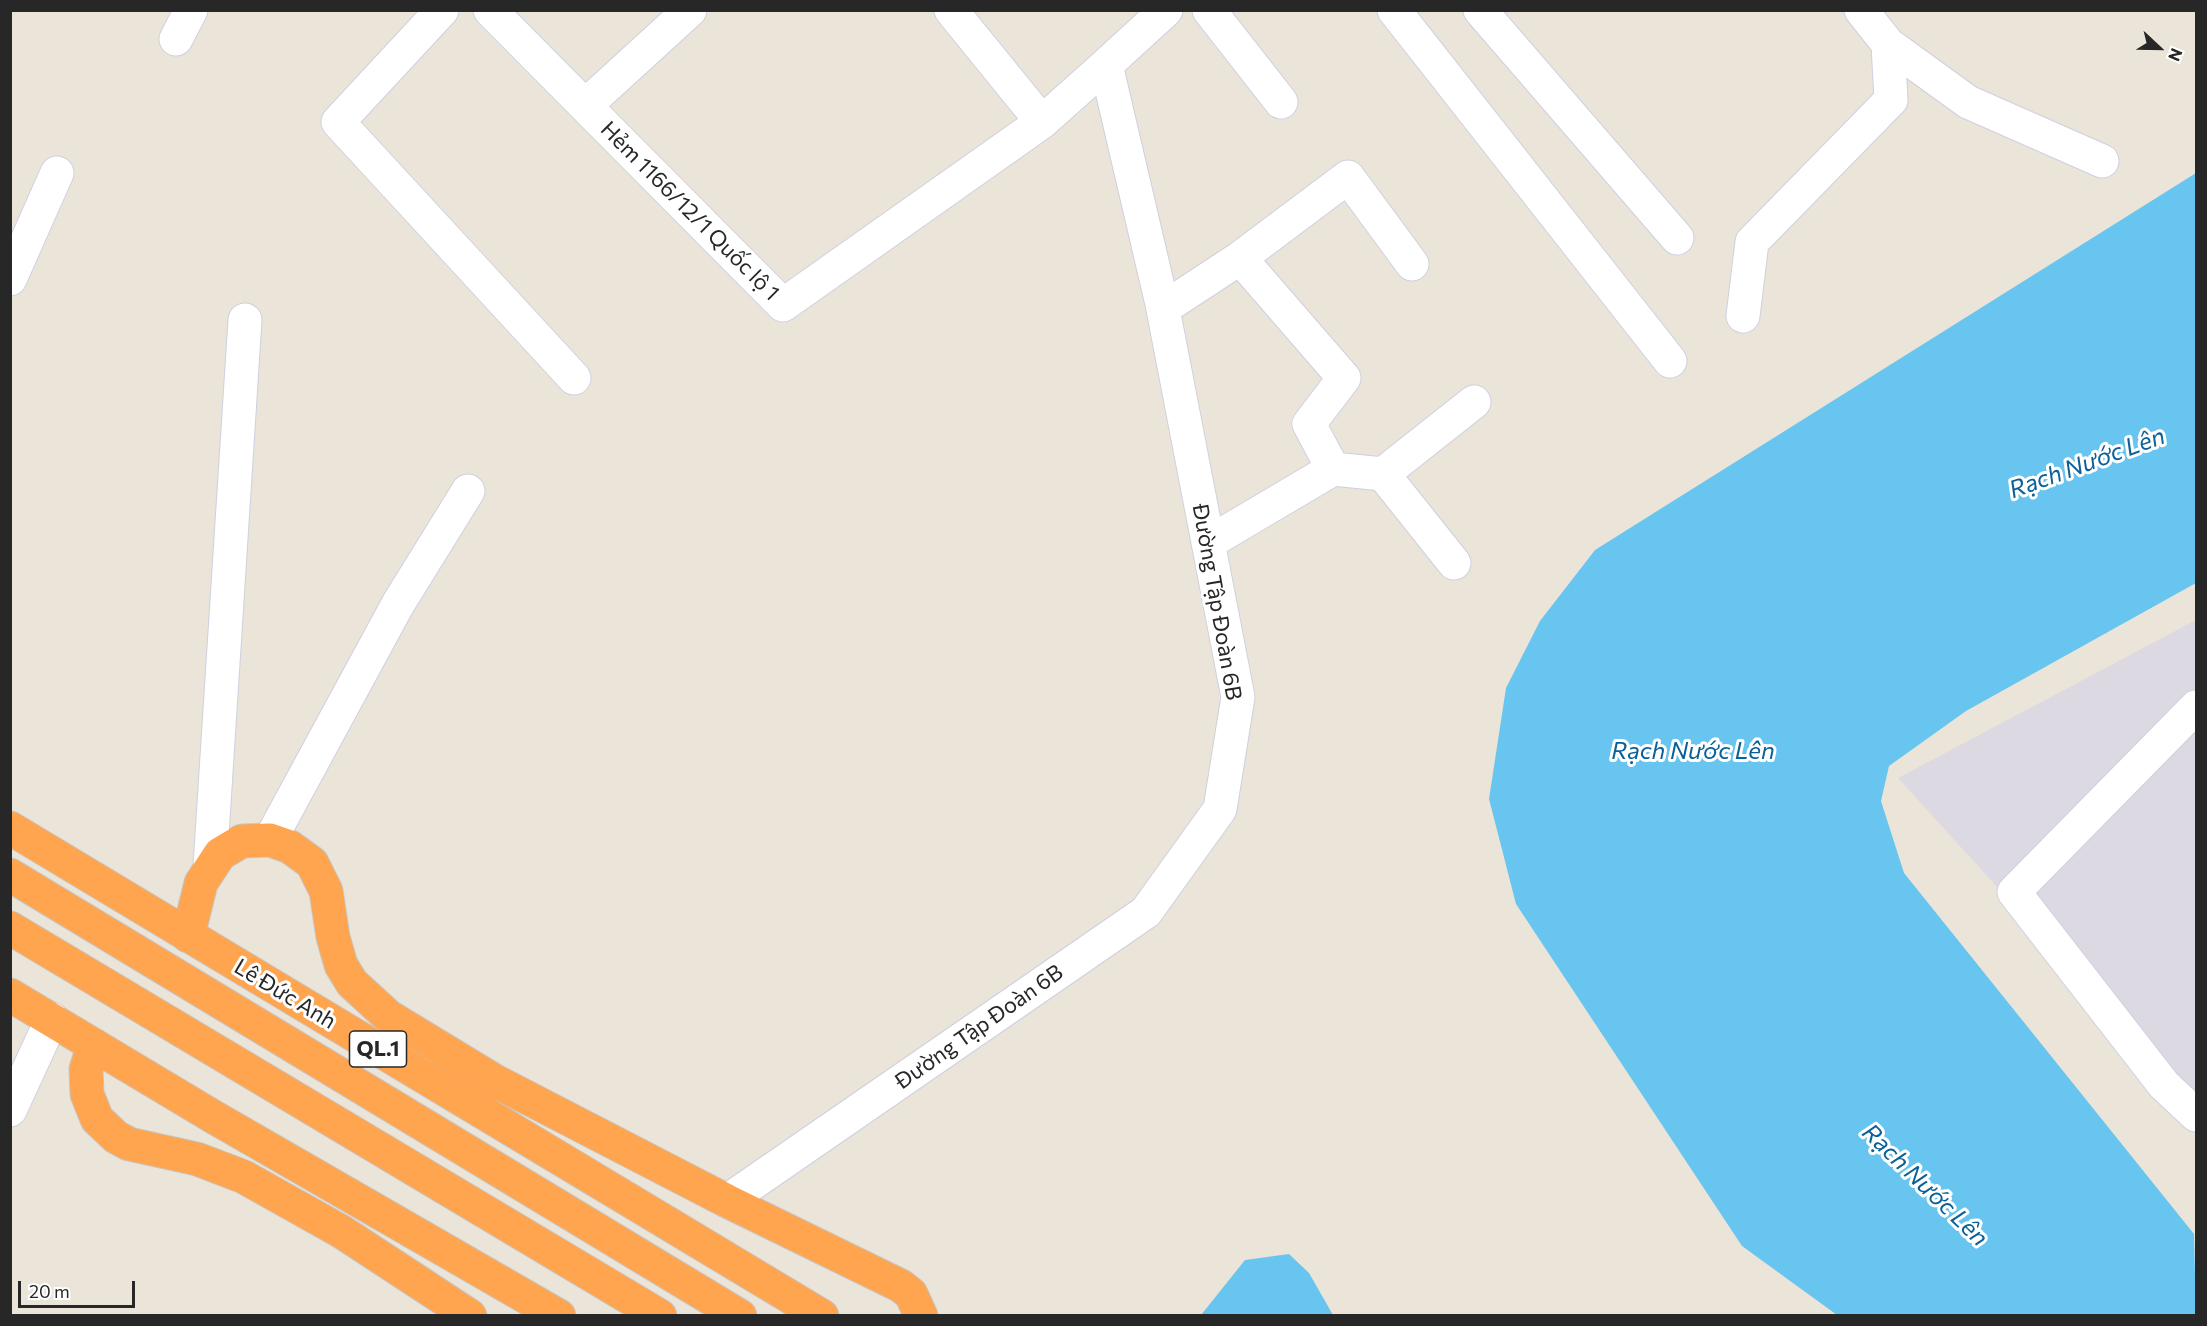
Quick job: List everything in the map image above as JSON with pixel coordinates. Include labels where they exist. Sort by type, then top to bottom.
[{"type":"highway","name":"Lê Đức Anh","points":[[10,828],[822,1316]]},
{"type":"highway","points":[[188,936],[201,883],[220,854],[242,841],[270,840],[303,855],[318,872],[326,891],[333,937],[341,965],[351,983],[374,1004],[417,1034],[495,1081],[727,1201],[901,1286],[911,1294],[921,1316]]},
{"type":"highway","name":"Lê Đức Anh","points":[[10,875],[732,1310]]},
{"type":"highway","points":[[10,928],[660,1316]]},
{"type":"highway","points":[[10,995],[559,1316]]},
{"type":"highway","points":[[94,1045],[86,1069],[87,1094],[98,1119],[116,1137],[129,1144],[196,1159],[244,1177],[342,1233],[470,1316]]},
{"type":"street","points":[[176,39],[191,10]]},
{"type":"street","points":[[442,10],[338,122],[574,378]]},
{"type":"street","name":"Hẻm 1166/12/1 Quốc lộ 1","points":[[489,10],[783,305],[1042,122],[1106,65]]},
{"type":"street","points":[[586,105],[690,10]]},
{"type":"street","points":[[951,10],[1042,122]]},
{"type":"street","points":[[1106,65],[1166,10]]},
{"type":"street","points":[[1209,10],[1281,102]]},
{"type":"street","points":[[1394,10],[1670,361]]},
{"type":"street","points":[[1480,10],[1677,238]]},
{"type":"street","points":[[1861,10],[1888,44],[1968,102],[2102,161]]},
{"type":"street","points":[[1743,316],[1752,242],[1891,100],[1888,44]]},
{"type":"street","name":"Đường Tập Đoàn 6B","points":[[727,1201],[1146,912],[1220,809],[1238,697],[1162,304],[1106,65]]},
{"type":"street","points":[[10,279],[57,173]]},
{"type":"street","points":[[1162,304],[1173,302],[1240,258],[1348,177],[1412,264]]},
{"type":"street","points":[[1240,258],[1344,378],[1308,424],[1333,469]]},
{"type":"street","points":[[210,866],[244,320]]},
{"type":"street","points":[[1208,543],[1333,469],[1383,474],[1474,402]]},
{"type":"street","points":[[1383,474],[1454,563]]},
{"type":"street","points":[[270,840],[398,604],[468,491]]},
{"type":"street","points":[[2196,707],[2014,892],[2164,1085],[2196,1115]]},
{"type":"street","points":[[10,1110],[52,1019]]},
{"type":"shaded area","points":[[2196,620],[2196,1106],[1898,778]]},
{"type":"water","name":"Rạch Nước Lên","points":[[2196,173],[2196,583],[1966,711],[1889,766],[1881,801],[1904,873],[2194,1234],[2196,1315],[1837,1315],[1742,1246],[1516,904],[1489,799],[1506,688],[1540,621],[1595,550]]},
{"type":"water","points":[[1289,1254],[1309,1273],[1333,1315],[1201,1315],[1245,1260]]}]
